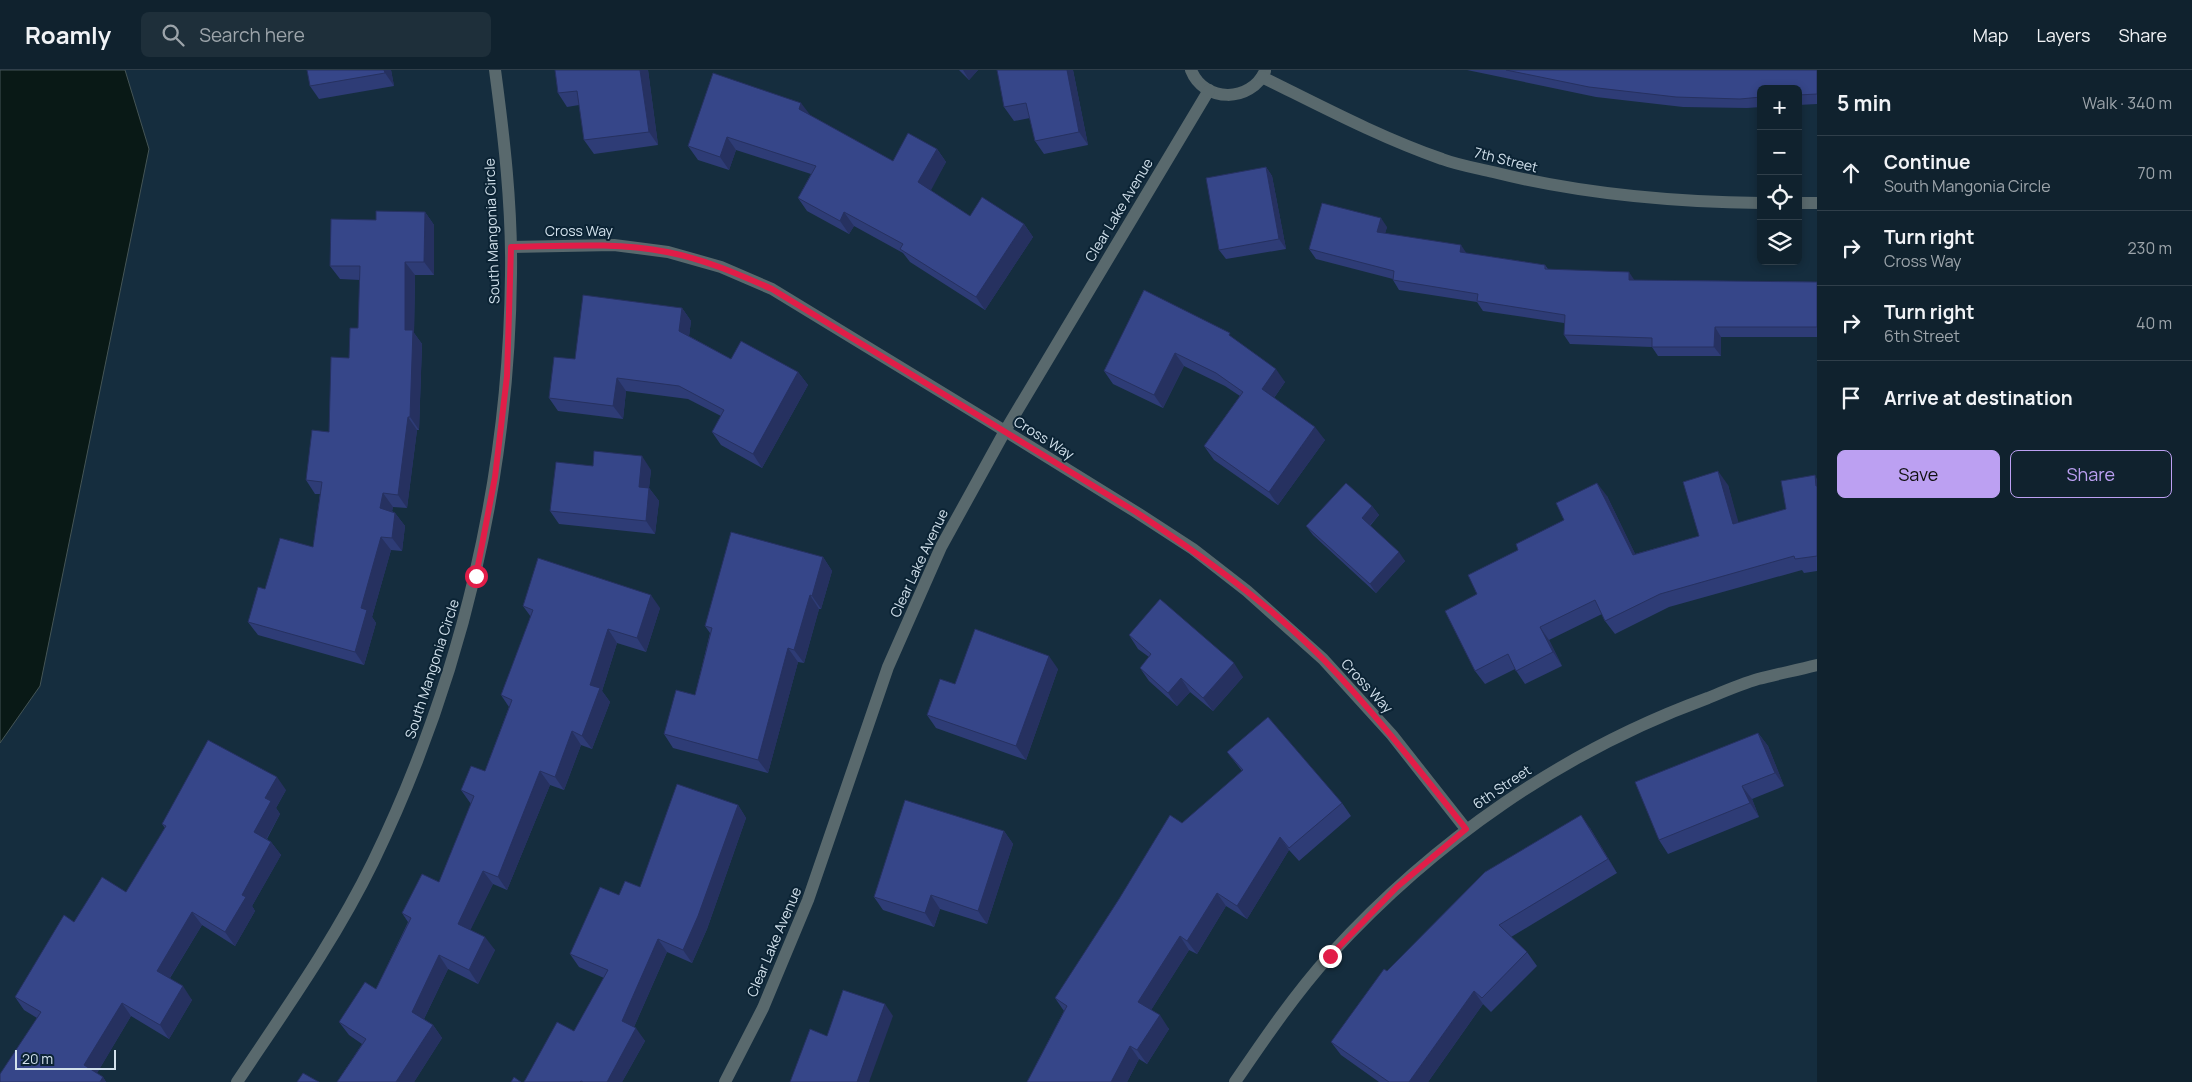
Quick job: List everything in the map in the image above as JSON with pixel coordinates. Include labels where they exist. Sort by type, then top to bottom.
[{"type":"street","name":"South Mangonia Circle","points":[[237,1082],[323,952],[372,863],[414,770],[449,674],[476,576],[495,477],[507,376],[511,247],[505,145],[495,70]]},
{"type":"street","points":[[1191,70],[1199,83],[1209,90],[1220,95],[1232,96],[1244,93],[1254,86],[1264,73]]},
{"type":"street","name":"7th Street","points":[[1264,73],[1368,130],[1444,160],[1462,165],[1537,184],[1640,198],[1757,203]]},
{"type":"street","name":"Clear Lake Avenue","points":[[724,1082],[763,1008],[808,900],[888,667],[941,546],[1005,431],[1209,90]]},
{"type":"street","points":[[1802,203],[1817,203]]},
{"type":"street","name":"Cross Way","points":[[511,247],[614,245],[668,252],[721,267],[772,289],[1005,431],[1176,539],[1247,591],[1329,666],[1392,735],[1466,829]]},
{"type":"street","name":"6th Street","points":[[1235,1082],[1269,1031],[1330,956],[1397,887],[1466,829],[1525,788],[1608,740],[1667,713],[1757,680],[1817,665]]},
{"type":"shaded area","points":[[0,70],[125,70],[149,149],[40,686],[0,743]]},
{"type":"building","points":[[307,70],[384,70],[385,73],[310,86]]},
{"type":"building","points":[[555,70],[640,70],[649,132],[584,140],[577,91],[558,93]]},
{"type":"building","points":[[997,70],[1067,70],[1079,132],[1035,141],[1026,103],[1004,107]]},
{"type":"building","points":[[1506,70],[1817,70],[1817,94],[1802,95],[1802,85],[1757,85],[1757,97],[1740,99],[1676,97],[1589,87]]},
{"type":"building","points":[[713,73],[801,103],[799,109],[893,161],[908,133],[937,149],[918,182],[970,216],[982,197],[1024,224],[976,297],[900,249],[903,244],[844,212],[840,221],[798,198],[816,166],[727,137],[720,157],[688,146]]},
{"type":"building","points":[[1266,167],[1279,239],[1219,250],[1206,178]]},
{"type":"building","points":[[1322,203],[1381,218],[1377,232],[1461,245],[1460,252],[1545,265],[1545,269],[1629,272],[1629,280],[1817,282],[1817,327],[1715,327],[1714,347],[1652,347],[1652,338],[1564,335],[1565,315],[1477,301],[1478,294],[1393,280],[1394,271],[1309,249]]},
{"type":"building","points":[[376,211],[425,212],[424,262],[405,262],[405,330],[413,330],[410,417],[408,417],[398,495],[383,493],[380,508],[395,513],[392,538],[381,537],[361,608],[367,610],[355,652],[248,622],[258,587],[265,589],[280,538],[313,547],[322,482],[306,480],[312,430],[329,432],[331,357],[349,358],[350,328],[358,328],[360,266],[330,266],[331,219],[376,220]]},
{"type":"building","points":[[1144,290],[1230,333],[1229,335],[1276,369],[1262,389],[1315,427],[1269,492],[1204,446],[1243,392],[1216,373],[1175,353],[1154,395],[1104,371]]},
{"type":"building","points":[[583,295],[682,308],[679,331],[731,359],[741,341],[798,372],[753,454],[712,432],[724,410],[679,386],[617,378],[613,406],[549,398],[554,357],[575,359]]},
{"type":"building","points":[[594,451],[642,456],[639,487],[649,488],[646,521],[550,511],[556,462],[593,466]]},
{"type":"building","points":[[1718,471],[1733,524],[1786,509],[1781,481],[1815,475],[1817,486],[1817,556],[1795,559],[1794,556],[1660,594],[1605,621],[1595,600],[1540,627],[1553,652],[1516,671],[1508,654],[1475,671],[1445,611],[1477,594],[1468,575],[1518,550],[1516,544],[1564,520],[1556,503],[1597,483],[1633,555],[1699,536],[1683,482]]},
{"type":"building","points":[[1346,483],[1372,506],[1362,518],[1399,552],[1370,584],[1306,526]]},
{"type":"building","points":[[731,532],[823,557],[794,650],[788,648],[758,760],[664,734],[676,690],[695,695],[712,628],[705,626]]},
{"type":"building","points":[[538,558],[651,595],[637,638],[608,629],[590,685],[600,688],[582,736],[572,731],[555,777],[540,771],[498,877],[483,871],[458,924],[485,937],[469,970],[439,955],[412,1012],[433,1025],[396,1082],[337,1082],[366,1039],[339,1022],[365,982],[376,989],[411,918],[402,913],[422,874],[439,882],[474,796],[461,790],[471,766],[485,771],[512,700],[501,695],[533,610],[523,606]]},
{"type":"building","points":[[1160,599],[1234,663],[1203,698],[1181,678],[1168,693],[1140,668],[1151,654],[1129,635]]},
{"type":"building","points":[[975,629],[1049,656],[1016,746],[927,715],[940,679],[955,684]]},
{"type":"building","points":[[1268,717],[1342,803],[1289,848],[1280,837],[1237,906],[1217,893],[1187,941],[1180,936],[1138,1002],[1160,1015],[1137,1050],[1130,1046],[1111,1082],[1027,1082],[1067,1006],[1055,998],[1119,899],[1170,815],[1182,823],[1243,770],[1227,752]]},
{"type":"building","points":[[1758,733],[1775,773],[1742,786],[1750,803],[1659,840],[1635,782]]},
{"type":"building","points":[[208,740],[277,777],[265,798],[271,801],[254,832],[271,842],[242,895],[246,897],[225,932],[192,912],[157,971],[183,986],[160,1025],[122,1003],[84,1065],[103,1077],[100,1082],[0,1082],[0,1074],[41,1012],[15,997],[64,915],[74,922],[102,877],[126,892],[166,826],[162,824]]},
{"type":"building","points":[[677,784],[738,805],[698,916],[683,950],[658,939],[622,1021],[636,1028],[607,1082],[524,1082],[557,1022],[574,1031],[608,970],[570,954],[600,887],[619,895],[625,881],[640,887]]},
{"type":"building","points":[[905,800],[1004,831],[978,911],[931,895],[925,913],[874,897]]},
{"type":"building","points":[[1581,815],[1608,859],[1499,925],[1527,952],[1482,998],[1474,991],[1409,1082],[1389,1082],[1331,1042],[1384,969],[1387,971],[1485,872]]},
{"type":"building","points":[[843,990],[885,1004],[857,1082],[790,1082],[810,1029],[827,1036]]},
{"type":"building","points":[[303,1073],[319,1082],[297,1082]]},
{"type":"building","points":[[514,1077],[521,1082],[511,1082]]},
{"type":"route","points":[[476,576],[495,477],[507,376],[511,247],[614,245],[668,252],[721,267],[772,289],[1005,431],[1193,549],[1247,591],[1323,659],[1392,735],[1466,829],[1397,887],[1330,956]]}]
